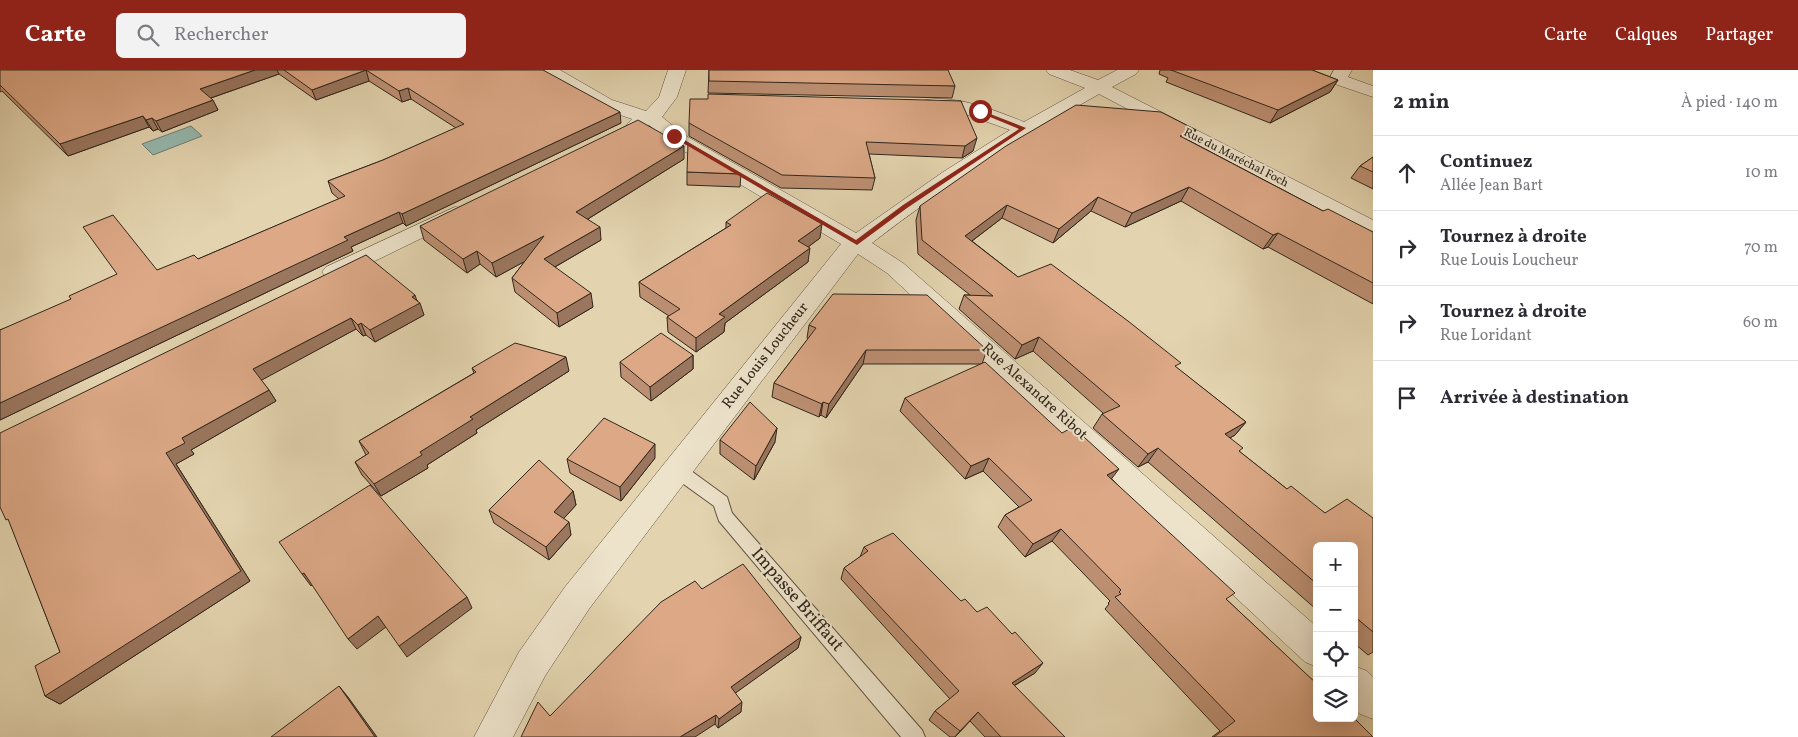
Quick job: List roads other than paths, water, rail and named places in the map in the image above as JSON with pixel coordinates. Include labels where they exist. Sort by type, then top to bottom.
[{"type":"street","points":[[548,70],[606,104],[625,112],[651,118]]},
{"type":"street","points":[[613,136],[651,118],[676,99],[677,70]]},
{"type":"street","name":"Rue du Maréchal Foch","points":[[1055,70],[1099,86],[1373,229]]},
{"type":"street","name":"Rue Louis Loucheur","points":[[493,737],[532,664],[577,598],[848,250],[905,207],[1024,128],[1130,70]]},
{"type":"street","points":[[1343,70],[1338,78],[1373,92]]},
{"type":"street","points":[[906,104],[963,107],[980,111],[1024,128]]},
{"type":"street","name":"Rue Alexandre Ribot","points":[[651,118],[679,140],[882,258],[910,280],[1313,646]]},
{"type":"street","points":[[316,280],[474,204]]},
{"type":"street","points":[[1358,688],[1373,701]]},
{"type":"lane","name":"Impasse Briffaut","points":[[677,470],[721,502],[725,516],[915,737]]},
{"type":"water","points":[[191,126],[202,136],[153,155],[142,144]]}]
